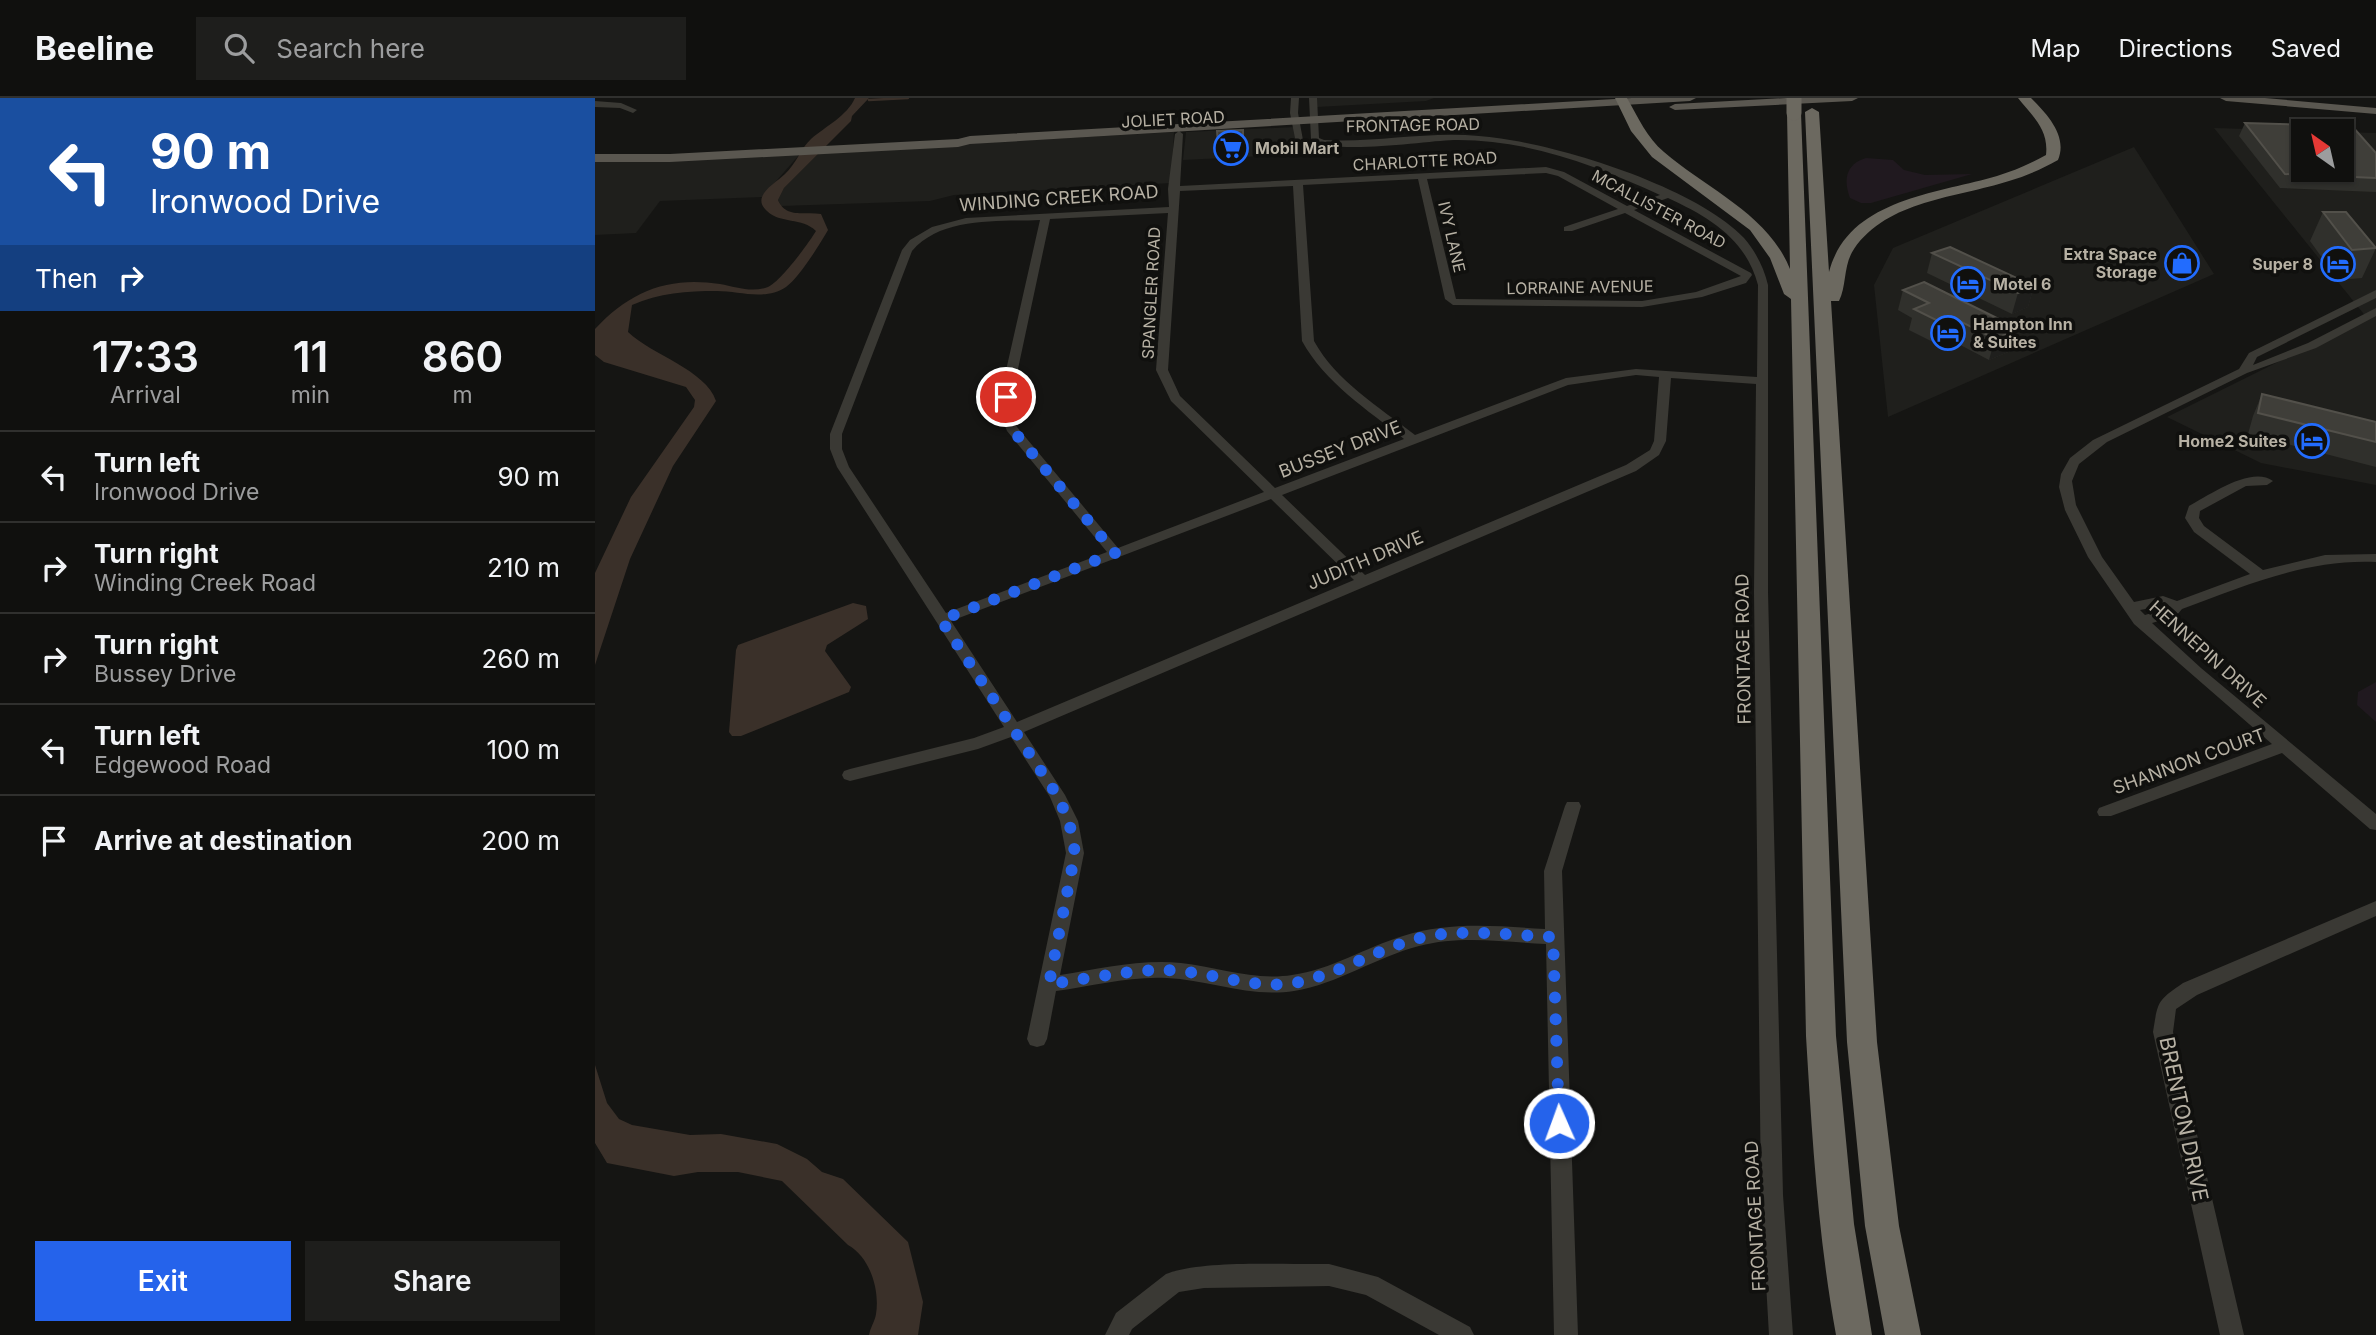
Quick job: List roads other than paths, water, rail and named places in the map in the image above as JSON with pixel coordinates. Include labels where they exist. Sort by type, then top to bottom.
[{"type":"highway","points":[[1826,342],[1837,268],[1855,235],[1904,206],[2027,172],[2053,157],[2055,140],[2031,101]]},
{"type":"highway","points":[[1624,103],[1638,131],[1657,154],[1755,227],[1778,258],[1799,311]]},
{"type":"highway","points":[[1803,105],[1826,342],[1862,1042],[1873,1158],[1893,1297],[1903,1335]]},
{"type":"highway","points":[[1803,105],[1799,311],[1806,443],[1821,1036],[1829,1154],[1845,1291],[1854,1335]]},
{"type":"main road","name":"JOLIET ROAD","points":[[958,143],[969,140],[1296,124],[1690,98]]},
{"type":"main road","name":"JOLIET ROAD","points":[[1624,103],[1851,98]]},
{"type":"main road","points":[[2225,98],[2376,111]]},
{"type":"main road","points":[[2323,98],[2376,103]]},
{"type":"main road","name":"JOLIET ROAD","points":[[595,158],[1042,142],[1296,124]]},
{"type":"street","points":[[1295,98],[1296,124]]},
{"type":"street","points":[[1313,98],[1313,123]]},
{"type":"street","points":[[595,104],[633,110]]},
{"type":"street","name":"FRONTAGE ROAD","points":[[1313,123],[1315,139],[1322,143],[1476,138],[1563,152],[1669,195],[1712,218],[1738,238],[1759,268],[1763,285],[1761,592],[1771,1168],[1780,1335]]},
{"type":"street","name":"FRONTAGE ROAD","points":[[1296,124],[1299,141],[1311,148],[1322,150],[1491,141]]},
{"type":"street","name":"SPANGLER ROAD","points":[[1179,134],[1171,210],[1162,370],[1167,383],[1175,398],[1363,581]]},
{"type":"street","name":"CHARLOTTE ROAD","points":[[1174,189],[1553,171]]},
{"type":"street","name":"MCALLISTER ROAD","points":[[1553,171],[1747,275],[1745,279]]},
{"type":"street","name":"IVY LANE","points":[[1422,177],[1450,299],[1453,302]]},
{"type":"street","points":[[1298,183],[1310,348],[1326,367],[1413,440]]},
{"type":"street","points":[[1568,229],[1669,195]]},
{"type":"street","name":"WINDING CREEK ROAD","points":[[1037,1039],[1075,853],[1069,821],[1057,795],[842,467],[836,449],[836,434],[907,250],[914,242],[936,229],[965,221],[1171,210]]},
{"type":"street","points":[[1047,217],[1006,397],[1006,413],[1011,428],[1115,553]]},
{"type":"street","name":"LORRAINE AVENUE","points":[[1453,302],[1641,304],[1698,295],[1745,279]]},
{"type":"street","points":[[2243,371],[2253,355],[2376,293]]},
{"type":"street","points":[[2243,371],[2292,354],[2376,311]]},
{"type":"street","name":"HENNEPIN DRIVE","points":[[2243,371],[2102,439],[2084,452],[2071,466],[2065,483],[2069,504],[2098,566],[2139,621],[2172,653],[2376,824]]},
{"type":"street","name":"BUSSEY DRIVE","points":[[941,620],[1566,382],[1624,373],[1763,380]]},
{"type":"street","name":"JUDITH DRIVE","points":[[850,775],[978,743],[1013,730],[1646,461],[1655,452],[1660,441],[1665,374]]},
{"type":"street","points":[[2262,576],[2199,529],[2192,518],[2194,509],[2243,481],[2267,481]]},
{"type":"street","points":[[2139,621],[2171,613],[2178,606],[2262,576],[2324,558],[2354,555],[2376,558]]},
{"type":"street","points":[[2129,608],[2163,601],[2178,606]]},
{"type":"street","name":"SHANNON COURT","points":[[2105,812],[2285,746]]},
{"type":"street","points":[[1566,1335],[1553,871],[1573,806]]},
{"type":"street","name":"BRENTON DRIVE","points":[[2232,1335],[2163,1031],[2167,1004],[2190,989],[2376,908]]},
{"type":"street","points":[[1049,984],[1164,970],[1211,974],[1251,982],[1291,984],[1332,973],[1420,938],[1467,933],[1553,937]]},
{"type":"street","points":[[1117,1335],[1124,1321],[1174,1282],[1204,1277],[1329,1275],[1370,1285],[1462,1335]]},
{"type":"waterway","points":[[869,100],[908,98]]},
{"type":"place","name":"Mobil Mart","points":[[1231,148]]},
{"type":"place","name":"Extra Space Storage","points":[[2182,263]]},
{"type":"place","name":"Super 8","points":[[2338,264]]},
{"type":"place","name":"Motel 6","points":[[1968,284]]},
{"type":"place","name":"Hampton Inn & Suites","points":[[1948,333]]},
{"type":"place","name":"Home2 Suites","points":[[2312,441]]}]
